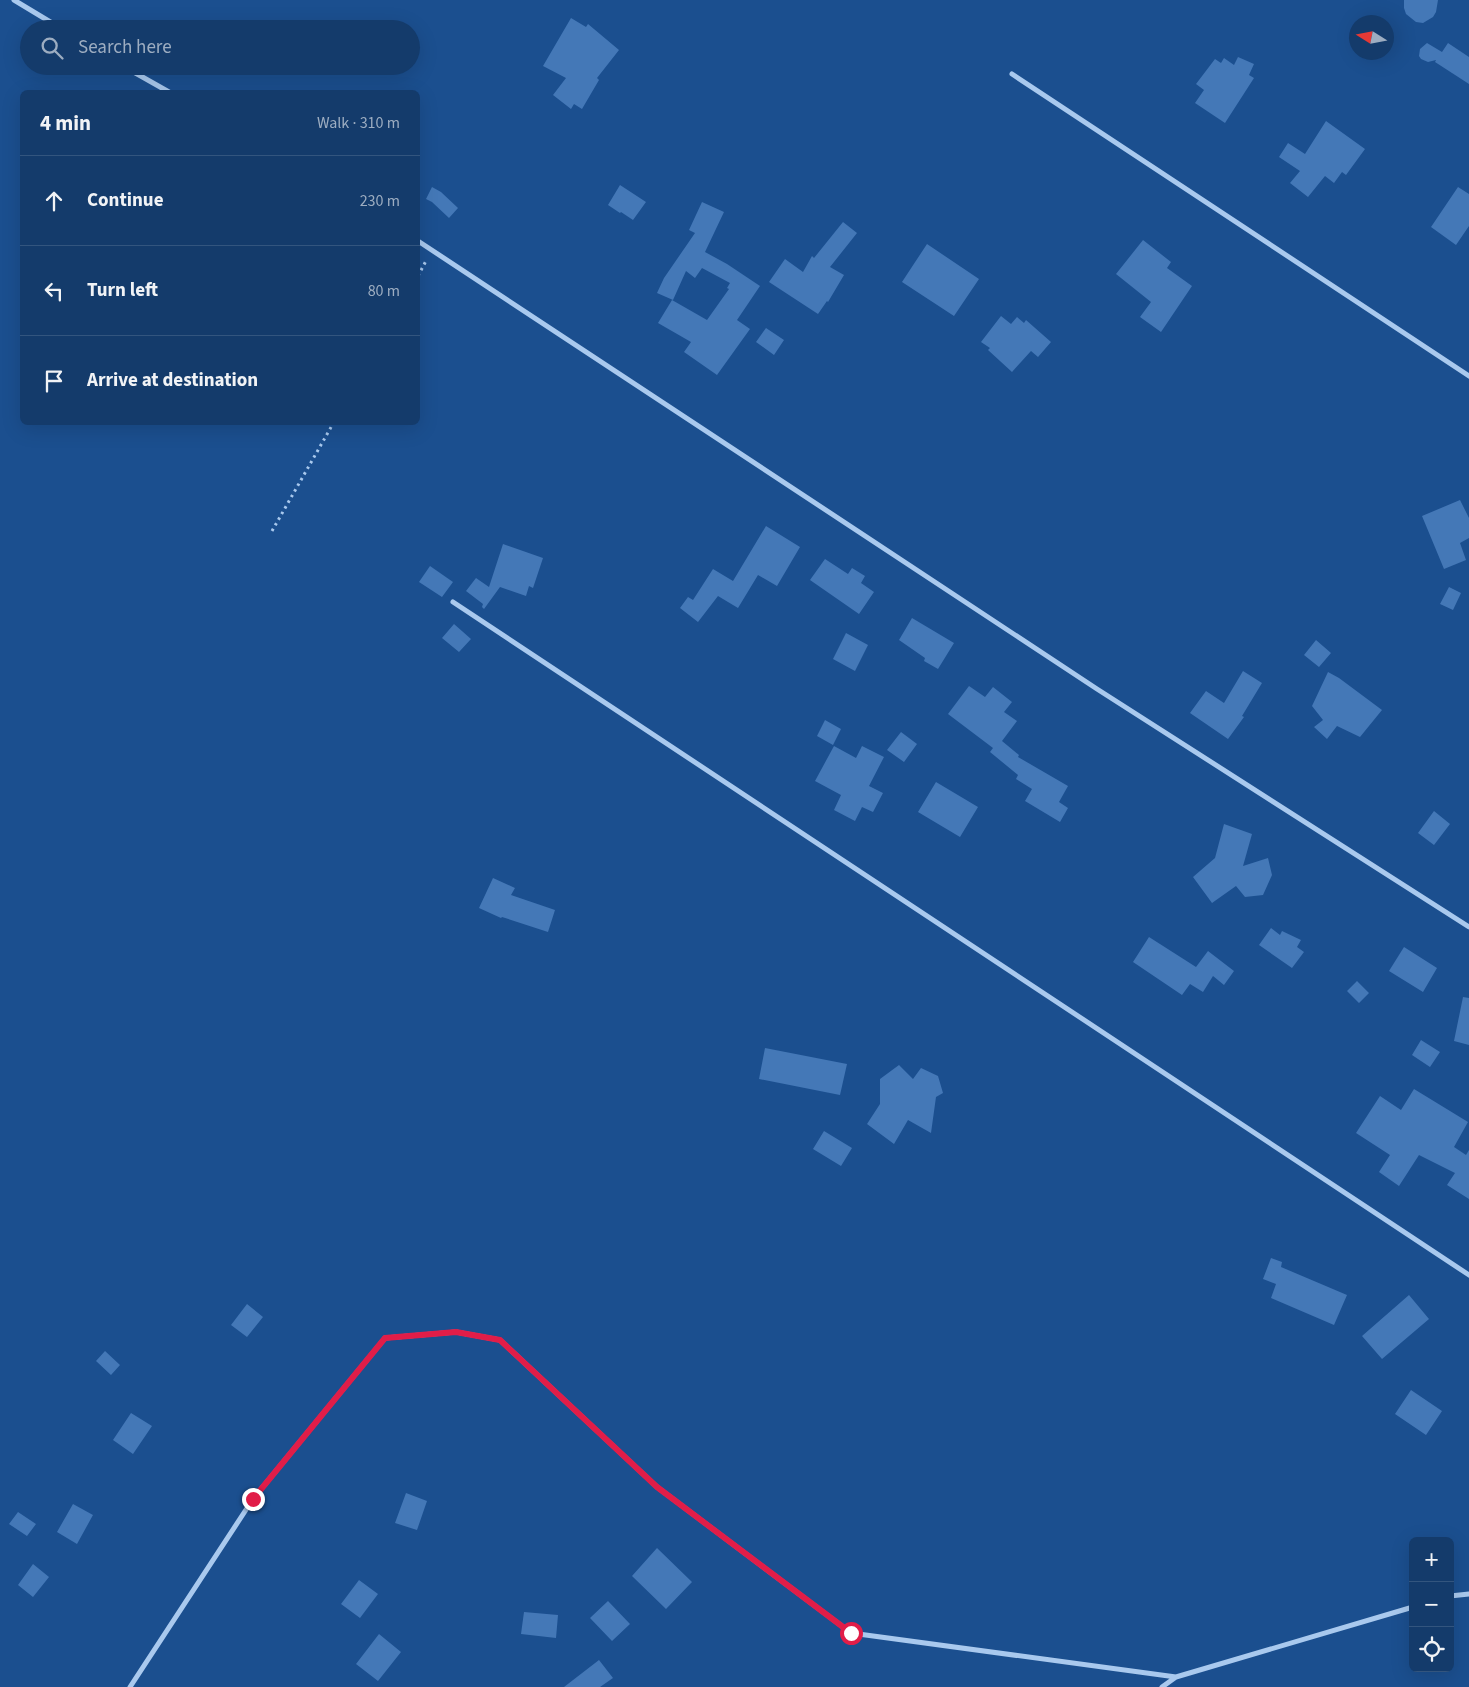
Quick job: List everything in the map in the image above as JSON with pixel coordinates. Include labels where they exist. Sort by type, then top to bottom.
[{"type":"street","points":[[14,0],[47,20]]},
{"type":"street","points":[[1012,74],[1469,376]]},
{"type":"street","points":[[139,75],[165,90]]},
{"type":"street","points":[[420,242],[1097,689],[1469,927]]},
{"type":"street","points":[[453,602],[1469,1275]]},
{"type":"street","points":[[130,1687],[253,1499],[385,1338],[456,1332],[500,1340],[657,1487],[851,1633],[1176,1677]]},
{"type":"street","points":[[1454,1596],[1469,1594]]},
{"type":"street","points":[[1162,1687],[1176,1677],[1409,1607]]},
{"type":"path","points":[[420,272],[432,250]]},
{"type":"path","points":[[272,530],[332,425]]},
{"type":"building","points":[[1404,0],[1438,0],[1436,12],[1433,17],[1423,23],[1416,22],[1406,14]]},
{"type":"building","points":[[571,18],[586,27],[588,24],[619,50],[597,78],[599,80],[582,109],[574,104],[571,109],[553,95],[566,78],[543,66]]},
{"type":"building","points":[[1427,43],[1442,52],[1448,43],[1469,57],[1469,84],[1435,62],[1436,60],[1428,62],[1421,59],[1419,56],[1420,49]]},
{"type":"building","points":[[1238,57],[1254,64],[1249,75],[1254,78],[1225,123],[1195,103],[1204,90],[1196,84],[1215,59],[1221,63],[1224,58],[1234,65]]},
{"type":"building","points":[[1326,121],[1365,149],[1346,175],[1342,172],[1334,183],[1325,176],[1308,197],[1290,183],[1300,171],[1279,157],[1288,143],[1305,154]]},
{"type":"building","points":[[620,185],[646,202],[633,220],[608,205]]},
{"type":"building","points":[[432,187],[441,192],[458,208],[449,218],[432,202],[426,199]]},
{"type":"building","points":[[1458,187],[1469,194],[1469,226],[1456,245],[1431,227]]},
{"type":"building","points":[[702,202],[724,212],[705,252],[760,286],[737,320],[750,329],[717,375],[684,352],[691,342],[658,323],[672,300],[707,320],[729,289],[727,288],[730,283],[702,268],[695,278],[686,271],[673,300],[657,293],[664,278],[695,233],[689,230]]},
{"type":"building","points":[[843,222],[857,233],[830,267],[844,275],[828,302],[818,314],[769,282],[785,259],[803,272],[812,256],[814,258]]},
{"type":"building","points":[[1143,240],[1171,262],[1167,268],[1192,286],[1161,332],[1140,317],[1151,302],[1116,274]]},
{"type":"building","points":[[927,244],[979,279],[954,316],[902,282]]},
{"type":"building","points":[[1001,316],[1011,324],[1017,317],[1024,323],[1026,320],[1051,342],[1038,357],[1031,351],[1012,372],[988,350],[990,348],[981,342]]},
{"type":"building","points":[[766,328],[784,340],[774,355],[756,342]]},
{"type":"building","points":[[1460,500],[1469,518],[1469,538],[1460,543],[1466,560],[1444,569],[1422,516]]},
{"type":"building","points":[[766,526],[800,547],[777,586],[758,575],[738,608],[718,596],[698,622],[680,608],[688,597],[693,600],[713,569],[733,581]]},
{"type":"building","points":[[503,544],[543,558],[533,588],[529,586],[526,596],[500,587],[484,609],[482,607],[483,604],[466,591],[476,578],[489,587]]},
{"type":"building","points":[[825,559],[848,574],[852,568],[865,576],[861,583],[874,592],[859,614],[810,580]]},
{"type":"building","points":[[430,566],[453,582],[442,597],[419,582]]},
{"type":"building","points":[[1449,587],[1461,593],[1453,610],[1440,604]]},
{"type":"building","points":[[912,618],[954,643],[938,669],[924,661],[925,658],[899,640]]},
{"type":"building","points":[[454,624],[471,639],[459,652],[442,638]]},
{"type":"building","points":[[846,633],[868,645],[855,671],[833,659]]},
{"type":"building","points":[[1316,640],[1331,653],[1319,667],[1304,655]]},
{"type":"building","points":[[1243,671],[1262,683],[1242,716],[1244,717],[1228,739],[1190,713],[1206,691],[1224,703]]},
{"type":"building","points":[[1328,672],[1382,710],[1360,737],[1337,726],[1327,739],[1314,727],[1323,720],[1312,706]]},
{"type":"building","points":[[969,686],[985,697],[993,687],[1012,702],[1004,712],[1017,721],[1002,741],[1019,755],[1018,757],[1068,786],[1059,802],[1068,808],[1060,822],[1025,801],[1032,789],[1016,779],[1018,775],[990,752],[993,748],[948,714]]},
{"type":"building","points":[[825,720],[841,729],[833,745],[817,736]]},
{"type":"building","points":[[901,732],[917,744],[904,762],[887,750]]},
{"type":"building","points":[[834,746],[856,758],[862,746],[884,757],[869,786],[883,793],[873,812],[862,807],[855,821],[834,810],[841,795],[815,781]]},
{"type":"building","points":[[936,782],[978,807],[960,837],[918,812]]},
{"type":"building","points":[[1434,811],[1450,824],[1434,845],[1418,833]]},
{"type":"building","points":[[1224,824],[1252,834],[1243,866],[1268,858],[1272,875],[1263,895],[1245,897],[1236,886],[1212,903],[1193,877],[1215,858]]},
{"type":"building","points":[[493,878],[515,888],[511,895],[555,910],[548,932],[501,918],[479,908]]},
{"type":"building","points":[[1271,928],[1280,935],[1282,931],[1301,940],[1297,947],[1304,952],[1292,968],[1259,945]]},
{"type":"building","points":[[1149,937],[1196,967],[1208,951],[1234,971],[1224,985],[1213,976],[1203,992],[1190,984],[1182,995],[1133,962]]},
{"type":"building","points":[[1404,947],[1437,968],[1423,992],[1389,971]]},
{"type":"building","points":[[1357,981],[1369,993],[1359,1003],[1347,991]]},
{"type":"building","points":[[1463,997],[1469,998],[1469,1045],[1454,1041]]},
{"type":"building","points":[[1421,1040],[1440,1052],[1430,1067],[1412,1055]]},
{"type":"building","points":[[765,1048],[847,1064],[840,1095],[759,1079]]},
{"type":"building","points":[[899,1065],[913,1079],[921,1068],[938,1076],[943,1093],[936,1097],[931,1133],[908,1120],[894,1144],[867,1124],[880,1104],[880,1079]]},
{"type":"building","points":[[1414,1089],[1468,1122],[1454,1147],[1466,1155],[1469,1150],[1469,1199],[1447,1185],[1455,1173],[1419,1155],[1399,1186],[1379,1172],[1390,1155],[1356,1133],[1380,1096],[1401,1110]]},
{"type":"building","points":[[824,1131],[852,1148],[841,1166],[813,1149]]},
{"type":"building","points":[[1271,1258],[1282,1262],[1281,1267],[1347,1295],[1334,1325],[1271,1298],[1276,1284],[1263,1279]]},
{"type":"building","points":[[1409,1295],[1429,1319],[1382,1359],[1362,1336]]},
{"type":"building","points":[[247,1304],[263,1317],[247,1337],[231,1325]]},
{"type":"building","points":[[105,1351],[120,1365],[111,1375],[96,1361]]},
{"type":"building","points":[[1411,1390],[1442,1411],[1426,1435],[1395,1414]]},
{"type":"building","points":[[131,1413],[152,1426],[133,1454],[113,1440]]},
{"type":"building","points":[[406,1493],[427,1501],[417,1530],[395,1523]]},
{"type":"building","points":[[73,1504],[93,1515],[77,1544],[57,1532]]},
{"type":"building","points":[[18,1512],[36,1524],[27,1536],[9,1524]]},
{"type":"building","points":[[657,1548],[692,1582],[666,1609],[632,1576]]},
{"type":"building","points":[[33,1564],[49,1577],[33,1597],[18,1585]]},
{"type":"building","points":[[359,1580],[378,1594],[360,1618],[341,1604]]},
{"type":"building","points":[[608,1601],[630,1624],[612,1641],[590,1618]]},
{"type":"building","points":[[524,1612],[558,1615],[556,1638],[521,1634]]},
{"type":"building","points":[[379,1634],[401,1652],[378,1681],[356,1664]]},
{"type":"building","points":[[599,1660],[613,1678],[600,1687],[564,1687]]},
{"type":"route","points":[[253,1499],[385,1338],[456,1332],[500,1340],[657,1487],[851,1633]]}]
